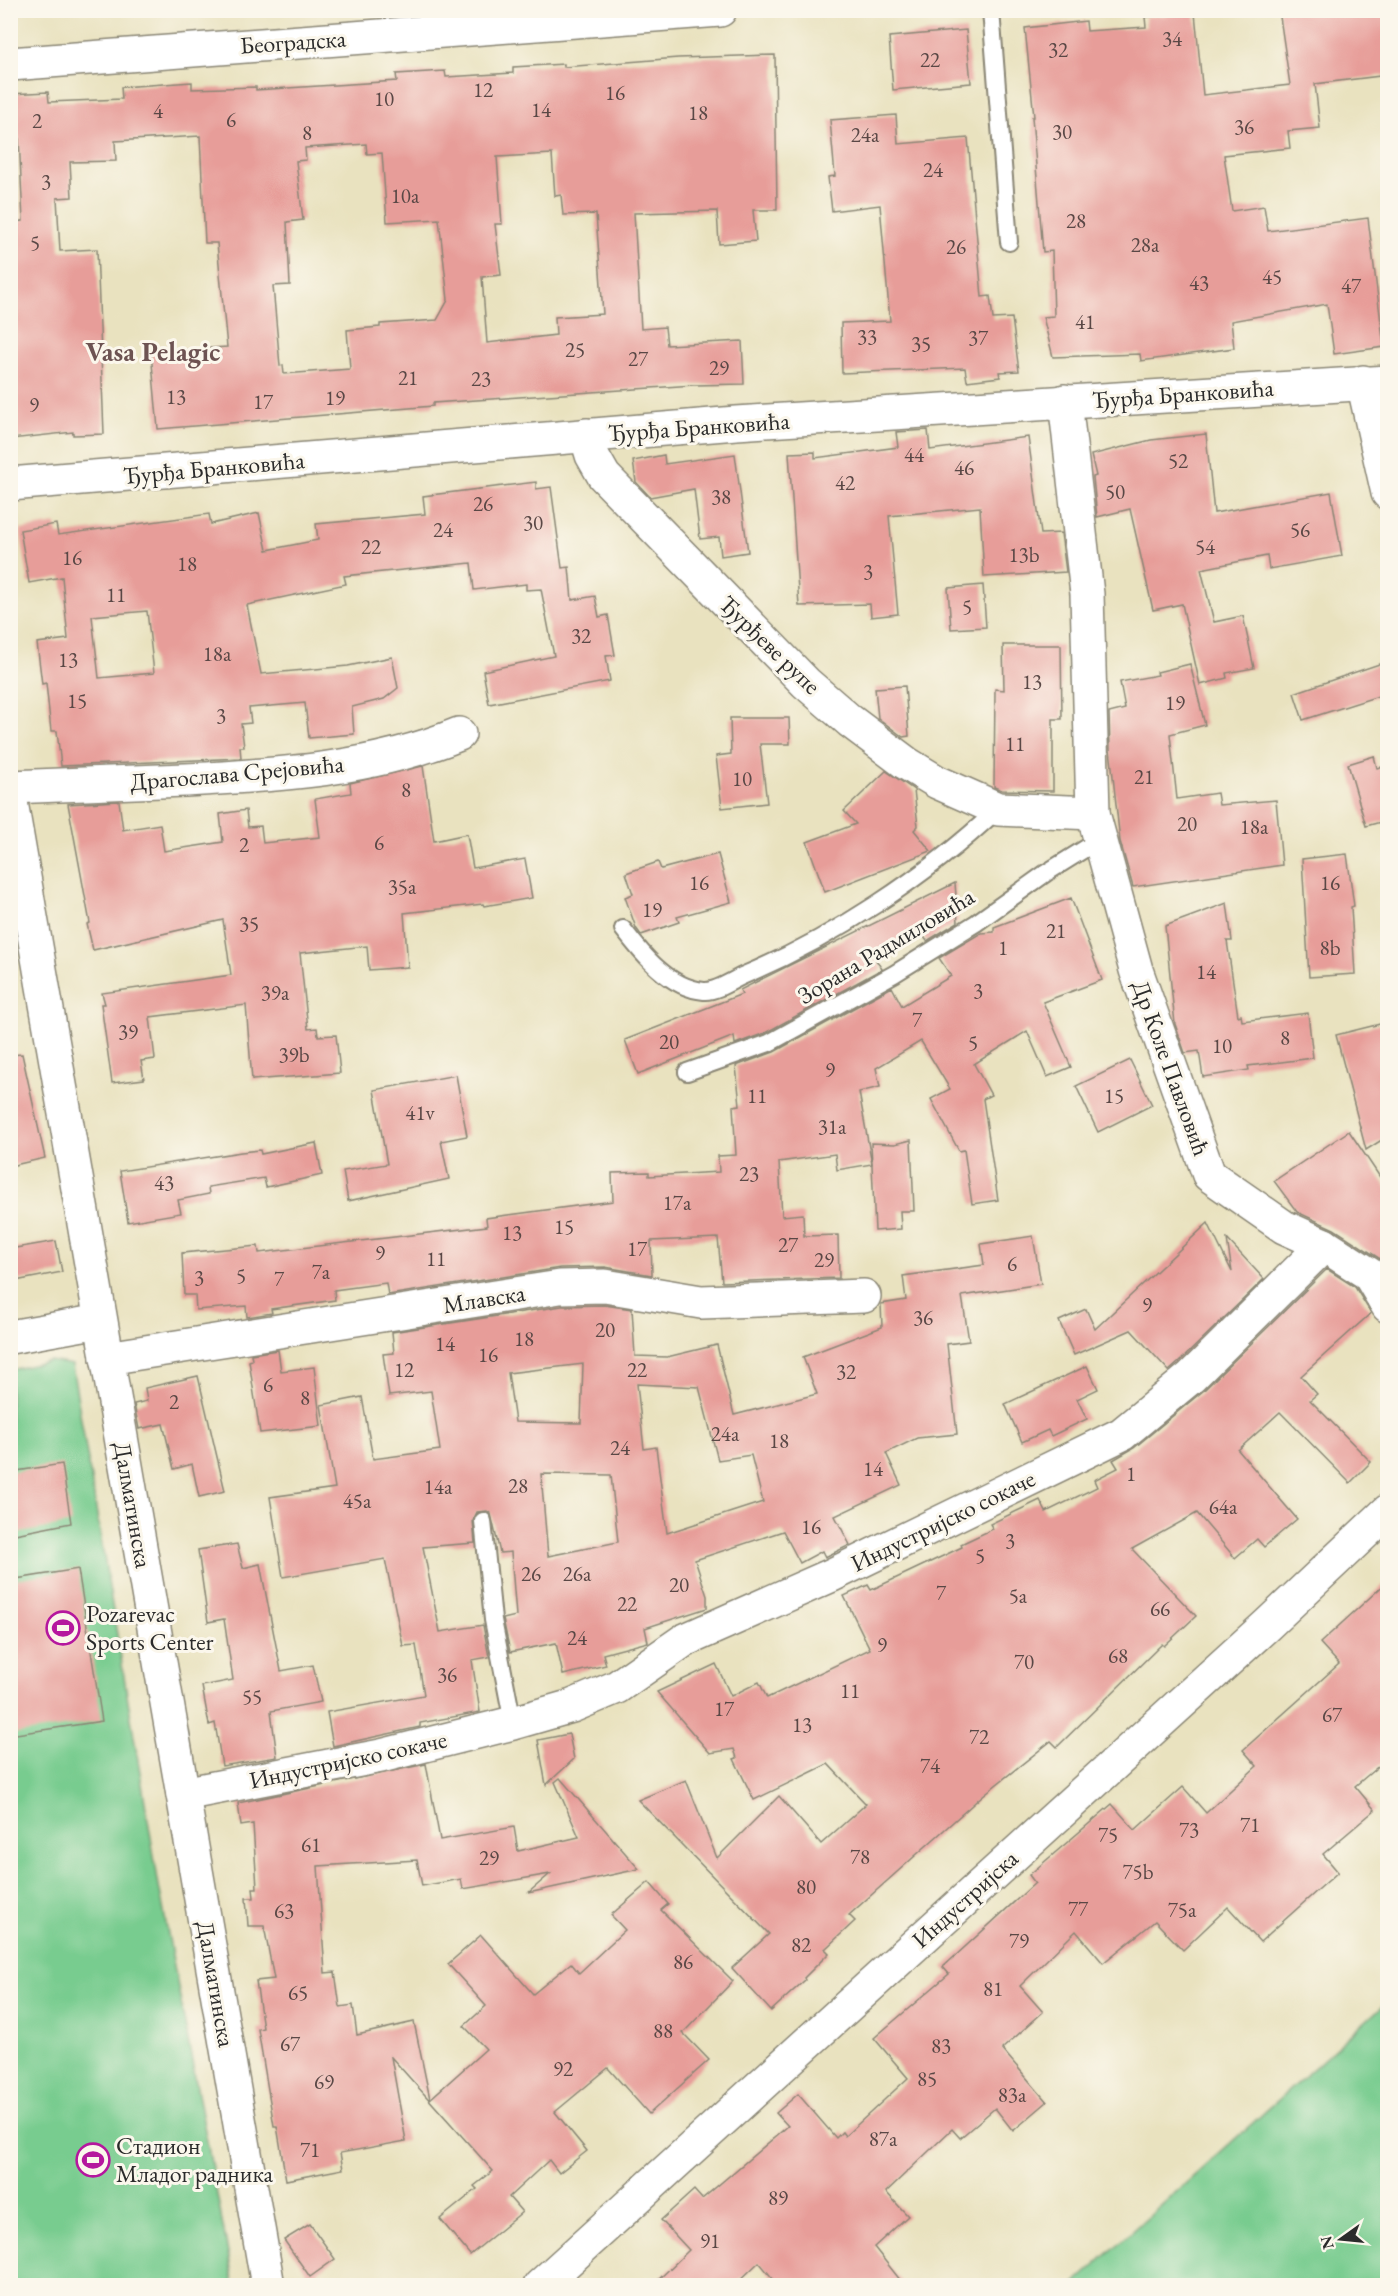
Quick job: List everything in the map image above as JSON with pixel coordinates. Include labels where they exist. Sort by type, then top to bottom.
[{"type":"street","name":"Београдска","points":[[10,64],[720,10]]},
{"type":"street","name":"Ђурђа Бранковића","points":[[10,484],[156,474],[586,435],[1065,401],[1375,382]]},
{"type":"street","points":[[1375,382],[1388,493]]},
{"type":"street","points":[[1065,401],[1087,594],[1096,826]]},
{"type":"street","name":"Ђурђеве рупе","points":[[586,435],[592,455],[604,476],[806,683],[850,721],[906,763],[937,782],[998,809],[1096,826]]},
{"type":"street","name":"Драгослава Срејовића","points":[[10,787],[270,776],[341,767],[390,757],[459,734]]},
{"type":"street","name":"Далматинска","points":[[10,796],[268,2286]]},
{"type":"street","name":"Др Коле Павловић","points":[[1096,826],[1136,970],[1209,1175],[1284,1227],[1324,1245],[1369,1274],[1388,1306]]},
{"type":"street","name":"Индустријско сокаче","points":[[183,1794],[381,1756],[513,1724],[572,1706],[617,1687],[683,1641],[832,1575],[1122,1434],[1191,1377],[1324,1245]]},
{"type":"street","name":"Млавска","points":[[107,1358],[560,1287],[605,1286],[701,1302],[864,1296]]},
{"type":"street","points":[[10,1337],[100,1321]]},
{"type":"street","name":"Индустријска","points":[[540,2286],[1249,1641],[1388,1511]]},
{"type":"lane","points":[[991,10],[1009,242]]},
{"type":"lane","points":[[623,929],[650,964],[691,988],[707,991],[780,960],[829,935],[966,839],[998,809]]},
{"type":"lane","name":"Зорана Радмиловића","points":[[687,1072],[769,1043],[894,974],[976,923],[1046,873],[1096,826]]},
{"type":"lane","points":[[483,1521],[493,1620],[513,1724]]},
{"type":"green space","name":"Pozarevac Sports Center","points":[[50,1361],[72,1365],[159,1886],[234,2285],[11,2285],[10,1370]]},
{"type":"green space","points":[[1387,2002],[1387,2285],[1073,2285]]},
{"type":"building","points":[[1279,10],[1388,10],[1388,75],[1315,84],[1320,128],[1288,131],[1290,148],[1224,155],[1232,211],[1264,206],[1268,231],[1368,218],[1384,347],[1334,354],[1327,304],[1231,321],[1234,348],[1141,361],[1140,354],[1053,357],[1043,317],[1054,316],[1052,251],[1043,252],[1032,117],[1034,117],[1025,28],[1086,21],[1087,31],[1146,27],[1145,17],[1195,13],[1203,95],[1290,85]]},
{"type":"building","points":[[966,30],[971,83],[893,90],[889,37]]},
{"type":"building","points":[[775,55],[777,210],[753,210],[756,241],[719,244],[717,211],[634,213],[641,329],[665,327],[667,345],[742,341],[744,384],[694,385],[433,403],[433,406],[158,429],[151,352],[227,347],[217,243],[205,243],[200,136],[115,141],[116,161],[70,162],[72,197],[57,198],[60,251],[97,249],[104,434],[73,435],[73,432],[11,439],[10,222],[23,221],[19,137],[10,138],[10,94],[48,92],[49,102],[122,99],[121,87],[192,82],[192,89],[256,87],[256,90],[397,81],[396,74],[445,71],[446,77],[513,73],[513,67],[564,64],[564,67],[678,58]],"holes":[[[366,144],[367,154],[382,153],[387,222],[439,219],[448,300],[437,320],[380,324],[380,327],[347,330],[350,369],[284,374],[283,365],[280,366],[273,286],[290,285],[287,222],[303,220],[296,161],[306,160],[305,148]],[[552,154],[555,196],[561,195],[563,215],[596,214],[603,314],[555,317],[556,335],[487,343],[482,277],[501,275],[495,224],[502,224],[497,157]]]},
{"type":"building","points":[[896,115],[898,144],[968,138],[982,297],[990,296],[993,319],[1012,318],[1019,371],[999,372],[1000,377],[967,381],[965,368],[842,373],[841,323],[890,321],[880,205],[832,211],[828,177],[835,176],[830,120]]},
{"type":"building","points":[[928,430],[930,450],[1028,437],[1041,534],[1061,533],[1066,572],[984,577],[980,507],[889,516],[898,614],[871,617],[870,604],[799,606],[789,453],[815,452],[815,458],[898,447],[896,432]]},
{"type":"building","points":[[1206,434],[1214,513],[1331,492],[1342,556],[1269,569],[1267,556],[1201,569],[1214,622],[1243,616],[1254,668],[1226,673],[1227,678],[1200,685],[1182,604],[1153,610],[1130,509],[1097,517],[1093,477],[1096,476],[1091,455],[1151,440]]},
{"type":"building","points":[[735,454],[748,552],[721,556],[719,537],[700,539],[694,489],[650,497],[636,482],[633,461],[664,455],[665,464]]},
{"type":"building","points":[[536,482],[536,489],[551,487],[562,568],[569,567],[572,600],[595,596],[599,617],[608,615],[615,655],[606,656],[610,681],[489,704],[483,671],[554,656],[541,589],[526,590],[526,584],[474,590],[471,563],[344,576],[346,584],[247,605],[261,674],[348,666],[392,657],[398,688],[384,699],[352,707],[354,734],[309,738],[305,703],[249,708],[251,723],[241,724],[244,747],[240,747],[241,758],[61,766],[57,731],[51,731],[46,683],[42,684],[37,643],[68,639],[62,577],[29,583],[20,530],[56,524],[58,535],[209,514],[211,524],[259,513],[267,550],[318,540],[316,524],[425,514],[423,496]],"holes":[[[147,611],[154,673],[99,678],[92,616]]]},
{"type":"building","points":[[983,585],[986,627],[951,629],[948,588]]},
{"type":"building","points":[[1003,645],[1061,645],[1062,719],[1053,719],[1053,791],[1002,790],[994,787],[995,689],[1004,690]]},
{"type":"building","points":[[1388,661],[1388,693],[1303,720],[1294,693]]},
{"type":"building","points":[[1190,664],[1205,725],[1170,734],[1177,799],[1217,793],[1219,805],[1276,800],[1282,865],[1133,887],[1120,841],[1110,749],[1109,713],[1125,709],[1120,682],[1158,675],[1157,672]]},
{"type":"building","points":[[905,686],[909,736],[903,737],[878,718],[875,688]]},
{"type":"building","points":[[730,718],[789,718],[790,744],[760,744],[767,803],[722,808],[716,756],[731,754]]},
{"type":"building","points":[[1374,756],[1377,768],[1388,766],[1388,820],[1366,826],[1348,764]]},
{"type":"building","points":[[423,766],[434,841],[467,834],[473,868],[525,859],[532,898],[484,906],[483,904],[404,913],[408,967],[369,970],[367,946],[300,953],[308,1029],[317,1028],[318,1036],[336,1035],[340,1073],[252,1080],[246,1005],[150,1017],[155,1059],[141,1061],[144,1079],[112,1083],[101,1004],[105,1004],[102,993],[231,975],[223,920],[93,950],[68,804],[119,801],[123,830],[160,824],[164,851],[223,842],[220,814],[246,810],[248,827],[261,826],[263,843],[320,837],[315,799],[351,793],[350,783]]},
{"type":"building","points":[[886,771],[914,790],[918,826],[914,830],[931,851],[825,892],[807,842],[856,824],[844,811]]},
{"type":"building","points":[[718,854],[731,902],[677,917],[679,922],[641,935],[636,928],[625,897],[633,894],[626,873],[658,862],[661,869]]},
{"type":"building","points":[[1347,854],[1354,906],[1351,907],[1355,974],[1309,977],[1302,859]]},
{"type":"building","points":[[955,883],[958,922],[927,941],[921,933],[876,960],[882,969],[765,1033],[735,1044],[734,1036],[638,1074],[625,1040],[742,994],[740,990]]},
{"type":"building","points":[[1071,898],[1102,980],[1043,1002],[1071,1067],[1047,1077],[1027,1031],[974,1064],[991,1095],[983,1099],[998,1200],[972,1204],[964,1150],[959,1151],[931,1099],[950,1089],[921,1041],[876,1068],[880,1087],[859,1092],[872,1164],[837,1170],[835,1154],[779,1162],[782,1216],[803,1214],[804,1236],[838,1235],[839,1278],[722,1282],[718,1238],[651,1241],[652,1275],[605,1267],[560,1268],[388,1295],[386,1283],[334,1290],[335,1300],[271,1309],[272,1313],[247,1317],[246,1306],[196,1310],[195,1295],[184,1295],[182,1253],[258,1246],[259,1253],[487,1226],[486,1218],[613,1201],[612,1173],[649,1172],[649,1176],[719,1172],[718,1156],[736,1155],[733,1106],[740,1105],[736,1066],[774,1052],[892,987],[902,1006],[951,976],[939,958],[981,933],[994,932],[994,927]]},
{"type":"building","points":[[1227,903],[1232,941],[1227,941],[1238,1016],[1241,1015],[1242,1021],[1308,1013],[1313,1058],[1248,1066],[1249,1070],[1203,1077],[1199,1051],[1185,1053],[1175,1024],[1165,926]]},
{"type":"building","points":[[1388,1022],[1388,1136],[1366,1150],[1336,1035]]},
{"type":"building","points":[[22,1054],[45,1158],[10,1166],[10,1055]]},
{"type":"building","points":[[1130,1060],[1152,1105],[1098,1132],[1076,1086]]},
{"type":"building","points":[[456,1075],[467,1136],[441,1141],[449,1179],[348,1201],[343,1171],[387,1164],[374,1090]]},
{"type":"building","points":[[1349,1131],[1388,1189],[1388,1268],[1379,1258],[1334,1229],[1297,1212],[1274,1181]]},
{"type":"building","points":[[911,1140],[914,1211],[900,1211],[901,1229],[875,1231],[871,1143],[895,1144]]},
{"type":"building","points":[[316,1143],[322,1175],[266,1187],[264,1178],[208,1187],[209,1194],[178,1200],[181,1213],[128,1222],[120,1171],[241,1152],[260,1150],[261,1154]]},
{"type":"building","points":[[1208,1223],[1232,1272],[1227,1239],[1264,1279],[1169,1371],[1131,1330],[1074,1355],[1059,1321],[1086,1309],[1095,1329]]},
{"type":"building","points":[[1033,1236],[1041,1284],[962,1296],[969,1341],[947,1344],[957,1434],[917,1438],[886,1453],[901,1485],[835,1516],[850,1545],[825,1557],[822,1551],[800,1563],[783,1531],[695,1560],[707,1596],[707,1608],[645,1628],[648,1642],[603,1654],[606,1665],[563,1675],[556,1643],[510,1652],[503,1619],[516,1616],[511,1552],[500,1553],[491,1514],[487,1511],[477,1512],[473,1521],[475,1543],[423,1547],[440,1632],[483,1625],[489,1657],[472,1660],[480,1712],[420,1723],[420,1727],[333,1746],[327,1712],[424,1695],[416,1645],[403,1646],[385,1559],[283,1577],[270,1497],[335,1488],[321,1405],[362,1397],[373,1459],[440,1450],[431,1391],[389,1396],[383,1354],[394,1353],[392,1332],[562,1306],[604,1305],[632,1309],[635,1356],[667,1357],[717,1345],[734,1415],[817,1394],[803,1357],[882,1327],[881,1304],[906,1300],[903,1276],[984,1265],[981,1244]],"holes":[[[583,1364],[581,1423],[515,1422],[508,1373]],[[637,1384],[699,1387],[718,1460],[751,1455],[763,1502],[667,1533],[656,1447],[644,1449]],[[541,1474],[611,1475],[618,1542],[548,1556]]]},
{"type":"building","points":[[56,1241],[62,1272],[10,1282],[10,1249]]},
{"type":"building","points":[[1327,1269],[1355,1287],[1371,1313],[1301,1376],[1317,1394],[1310,1400],[1371,1462],[1350,1483],[1280,1412],[1238,1450],[1297,1519],[1264,1547],[1257,1539],[1235,1558],[1197,1513],[1132,1549],[1196,1616],[1164,1646],[1162,1644],[1057,1747],[1051,1741],[982,1796],[849,1915],[855,1921],[825,1949],[829,1953],[804,1978],[805,1980],[771,2011],[732,1968],[769,1934],[638,1800],[686,1780],[717,1858],[779,1796],[821,1844],[866,1804],[828,1764],[754,1800],[734,1759],[737,1758],[734,1749],[710,1753],[657,1692],[716,1664],[731,1696],[759,1682],[767,1698],[870,1649],[844,1596],[868,1585],[871,1590],[962,1547],[961,1544],[993,1529],[990,1524],[1040,1500],[1046,1512],[1097,1487],[1094,1480],[1118,1468],[1113,1460],[1134,1448],[1203,1391]]},
{"type":"building","points":[[278,1350],[281,1371],[314,1367],[321,1426],[260,1433],[249,1361],[252,1360],[251,1354]]},
{"type":"building","points":[[1087,1366],[1098,1389],[1077,1399],[1087,1419],[1051,1436],[1048,1430],[1022,1442],[1005,1404]]},
{"type":"building","points":[[198,1376],[225,1491],[199,1497],[192,1464],[174,1469],[163,1424],[139,1429],[134,1404],[147,1401],[145,1388]]},
{"type":"building","points":[[62,1464],[71,1523],[10,1535],[10,1472]]},
{"type":"building","points":[[237,1544],[243,1568],[260,1564],[281,1671],[313,1665],[321,1702],[271,1711],[277,1757],[222,1766],[215,1723],[209,1725],[202,1686],[233,1680],[224,1619],[208,1622],[198,1550]]},
{"type":"building","points":[[78,1569],[102,1721],[10,1735],[10,1580]]},
{"type":"building","points":[[1388,1581],[1388,1758],[1355,1786],[1375,1810],[1323,1854],[1338,1872],[1260,1942],[1228,1907],[1183,1950],[1155,1921],[1103,1963],[1076,1931],[1020,1986],[1043,2012],[1002,2049],[1047,2102],[1013,2131],[995,2108],[960,2138],[952,2129],[886,2192],[908,2216],[874,2247],[905,2286],[779,2286],[759,2262],[734,2286],[652,2286],[689,2250],[661,2220],[694,2190],[702,2199],[788,2126],[776,2113],[798,2094],[836,2138],[842,2132],[845,2136],[908,2078],[874,2038],[949,1974],[943,1967],[1035,1883],[1029,1875],[1112,1804],[1135,1830],[1183,1787],[1206,1813],[1257,1766],[1243,1750],[1339,1664],[1320,1643]]},
{"type":"building","points":[[569,1734],[574,1759],[546,1785],[538,1740]]},
{"type":"building","points":[[426,1764],[440,1840],[514,1827],[518,1851],[579,1837],[555,1782],[560,1778],[639,1869],[528,1893],[550,1874],[463,1889],[461,1879],[422,1886],[417,1860],[318,1866],[325,1973],[335,1972],[340,2007],[353,2005],[357,2035],[414,2022],[430,2099],[486,2049],[464,2026],[486,2006],[448,1964],[481,1935],[533,1994],[571,1963],[579,1973],[625,1930],[611,1915],[649,1882],[668,1904],[661,1910],[733,1981],[683,2033],[709,2060],[649,2114],[608,2068],[555,2112],[587,2151],[559,2173],[549,2160],[509,2197],[522,2212],[470,2255],[440,2219],[477,2189],[474,2186],[493,2171],[391,2057],[406,2141],[340,2153],[343,2169],[286,2180],[277,2126],[274,2126],[258,2029],[263,2028],[256,1981],[274,1979],[264,1926],[248,1926],[246,1898],[254,1898],[253,1888],[257,1888],[253,1824],[241,1826],[238,1803]]},
{"type":"building","points":[[310,2224],[335,2259],[310,2277],[284,2240]]},
{"type":"place","name":"Pozarevac Sports Center","points":[[63,1628]]},
{"type":"place","name":"Стадион Младог радника","points":[[93,2160]]},
{"type":"district","name":"Vasa Pelagic","points":[[153,352]]}]
